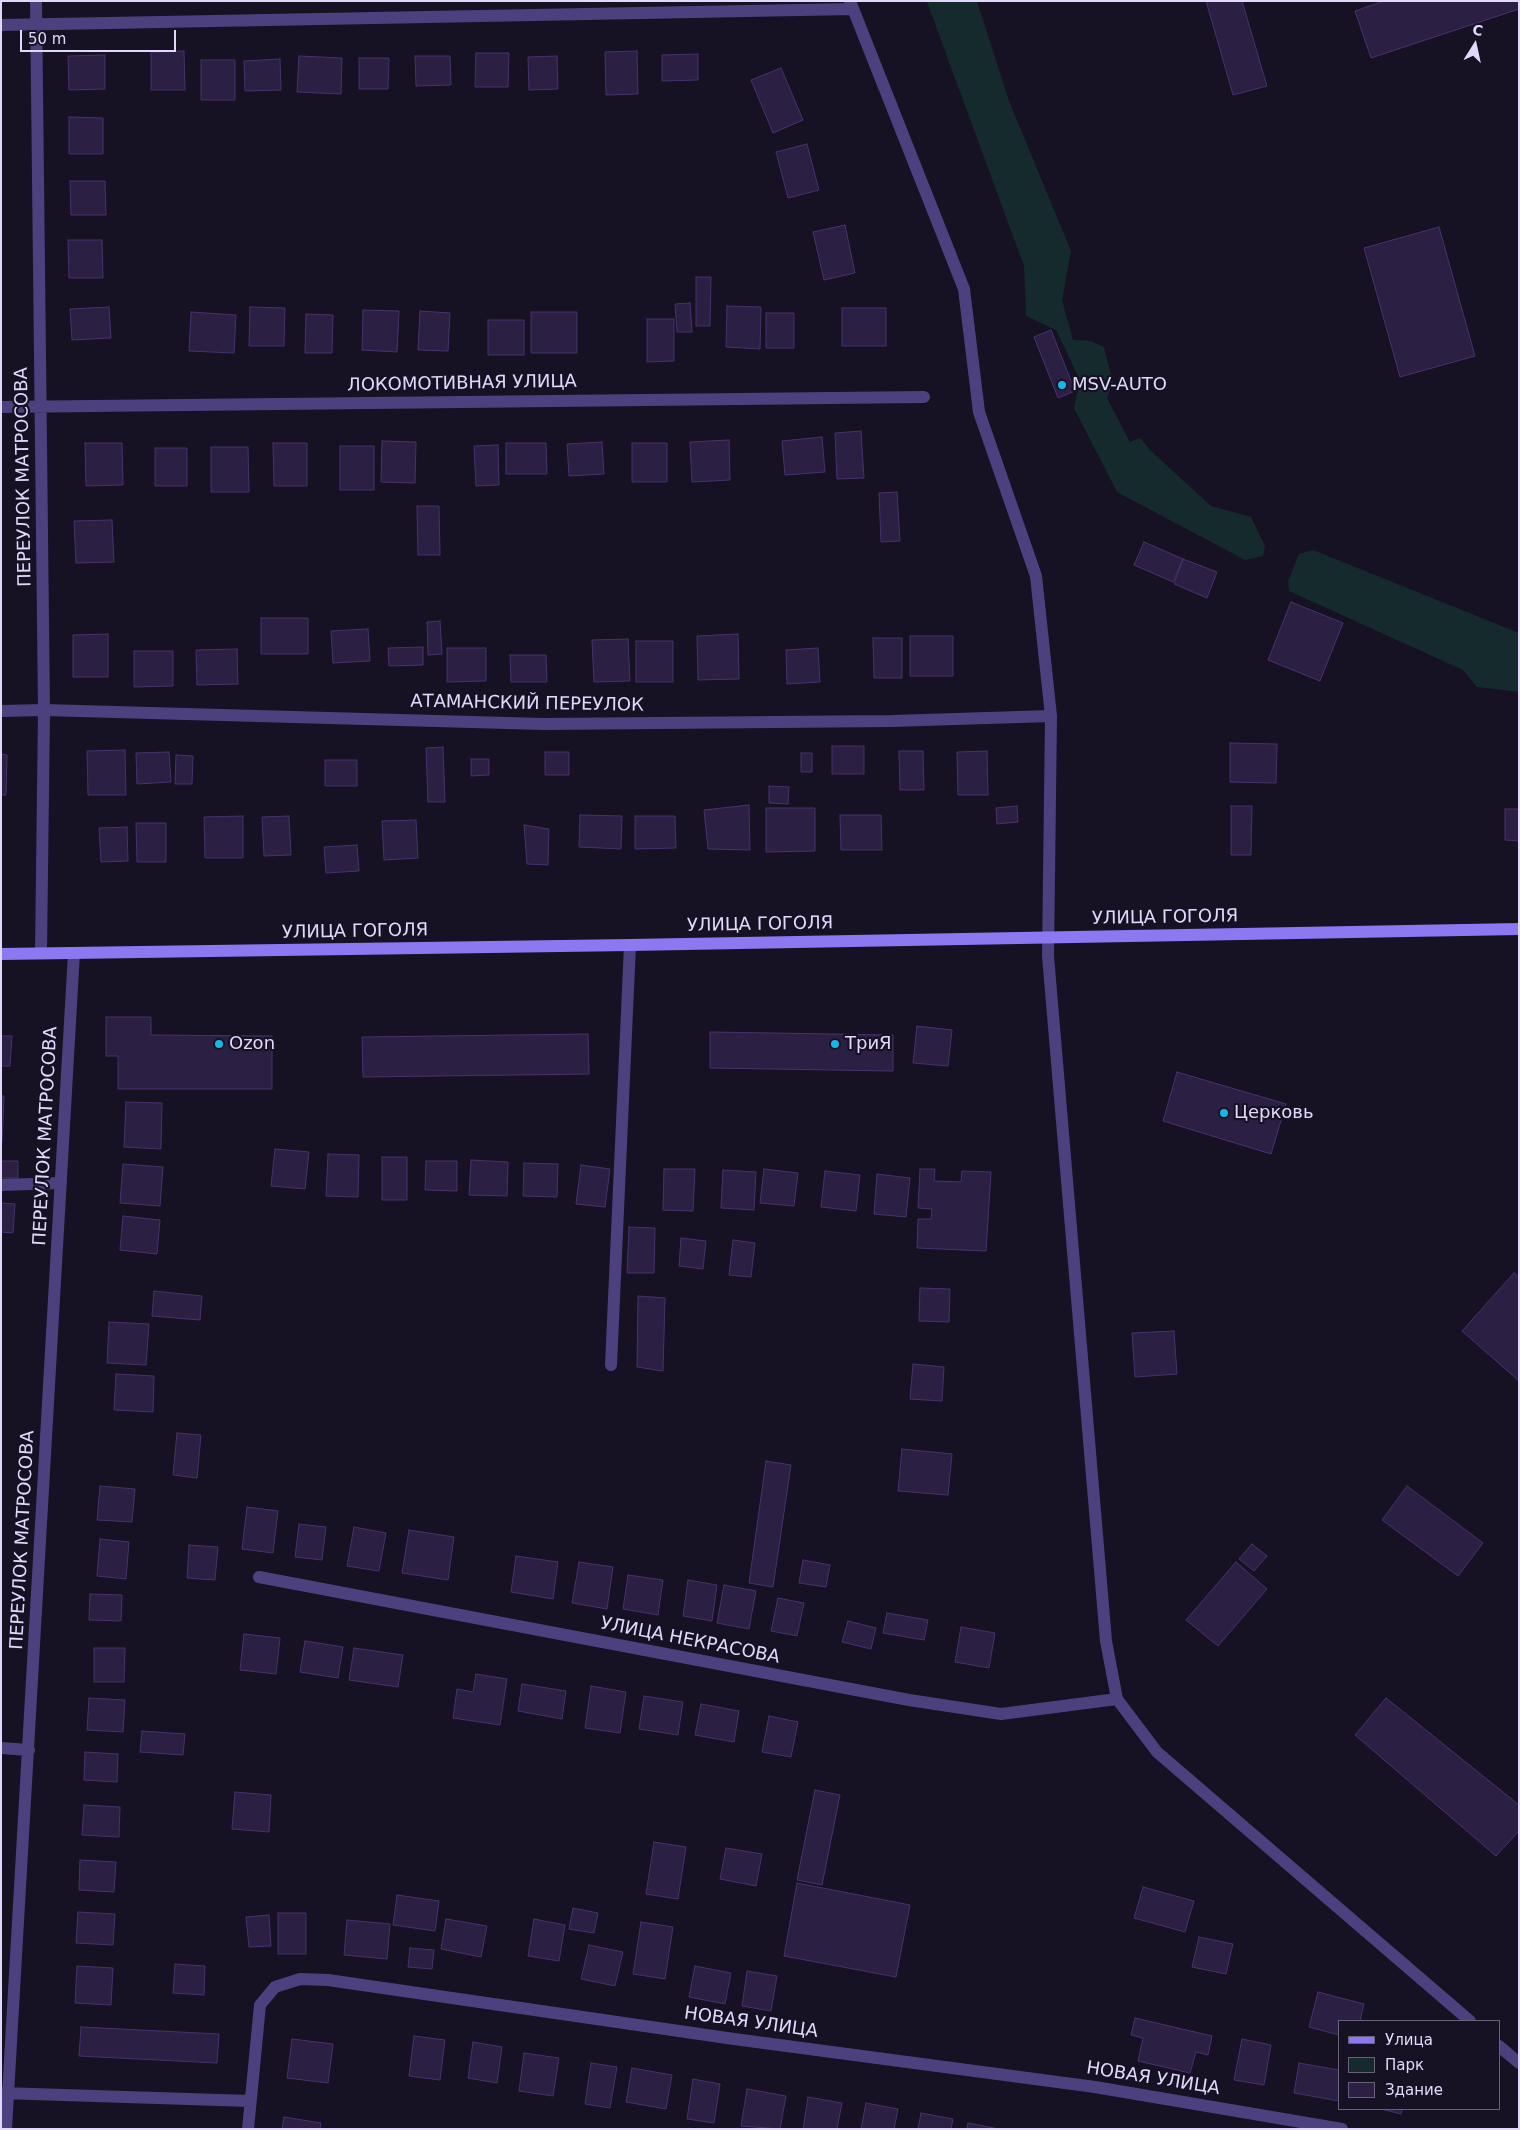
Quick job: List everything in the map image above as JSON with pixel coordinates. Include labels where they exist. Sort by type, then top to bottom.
[{"type":"main road","name":"УЛИЦА ГОГОЛЯ","points":[[1,954],[630,946],[1519,929]]},
{"type":"street","name":"ПЕРЕУЛОК МАТРОСОВА","points":[[36,1],[44,710],[41,953]]},
{"type":"street","points":[[1,24],[852,5],[964,289],[979,412],[1036,576],[1051,716],[1048,938],[1106,1641],[1117,1698],[1157,1752],[1469,2020]]},
{"type":"street","name":"ЛОКОМОТИВНАЯ УЛИЦА","points":[[1,406],[924,397]]},
{"type":"street","name":"АТАМАНСКИЙ ПЕРЕУЛОК","points":[[1,711],[44,710],[543,724],[892,722],[1051,716]]},
{"type":"street","points":[[611,1365],[630,946]]},
{"type":"street","name":"ПЕРЕУЛОК МАТРОСОВА","points":[[6,2129],[5,2093],[29,1750],[74,953]]},
{"type":"street","points":[[1,1185],[61,1183]]},
{"type":"street","name":"УЛИЦА НЕКРАСОВА","points":[[259,1577],[909,1700],[1001,1714],[1117,1698]]},
{"type":"street","points":[[1,1748],[29,1750]]},
{"type":"street","name":"НОВАЯ УЛИЦА","points":[[248,2129],[260,2004],[275,1987],[300,1979],[328,1980],[734,2039],[1095,2087],[1342,2129]]},
{"type":"street","points":[[1500,2047],[1519,2063]]},
{"type":"street","points":[[5,2093],[250,2101]]},
{"type":"green space","points":[[977,1],[1009,101],[1071,251],[1062,300],[1073,340],[1091,341],[1104,347],[1113,382],[1107,398],[1130,442],[1140,438],[1151,451],[1211,506],[1251,517],[1265,546],[1263,556],[1245,560],[1117,492],[1074,408],[1080,380],[1056,330],[1026,316],[1024,266],[927,2]]},
{"type":"green space","points":[[1313,550],[1519,633],[1519,692],[1477,687],[1463,670],[1289,591],[1288,581],[1299,554]]},
{"type":"building","points":[[1206,1],[1242,1],[1267,86],[1233,95]]},
{"type":"building","points":[[1384,1],[1519,1],[1519,9],[1371,58],[1355,11]]},
{"type":"building","points":[[184,51],[185,90],[151,90],[151,52]]},
{"type":"building","points":[[637,51],[638,94],[606,95],[605,52]]},
{"type":"building","points":[[476,53],[509,53],[508,87],[475,87]]},
{"type":"building","points":[[698,54],[698,80],[662,81],[662,55]]},
{"type":"building","points":[[105,55],[105,89],[69,90],[68,56]]},
{"type":"building","points":[[299,56],[342,58],[341,94],[297,92]]},
{"type":"building","points":[[415,56],[450,56],[451,85],[416,86]]},
{"type":"building","points":[[557,56],[558,89],[529,90],[528,57]]},
{"type":"building","points":[[359,58],[389,58],[388,89],[359,89]]},
{"type":"building","points":[[280,59],[281,90],[245,91],[244,61]]},
{"type":"building","points":[[201,60],[235,60],[235,100],[201,100]]},
{"type":"building","points":[[781,68],[803,120],[773,133],[751,80]]},
{"type":"building","points":[[69,117],[103,118],[103,154],[69,154]]},
{"type":"building","points":[[807,144],[819,190],[788,198],[776,152]]},
{"type":"building","points":[[70,181],[105,181],[106,215],[71,215]]},
{"type":"building","points":[[845,225],[855,273],[824,280],[813,232]]},
{"type":"building","points":[[1439,227],[1475,356],[1400,377],[1364,248]]},
{"type":"building","points":[[68,240],[102,240],[103,278],[69,278]]},
{"type":"building","points":[[696,277],[711,277],[710,326],[696,326]]},
{"type":"building","points":[[690,303],[692,332],[677,332],[675,304]]},
{"type":"building","points":[[727,306],[761,307],[760,349],[726,347]]},
{"type":"building","points":[[109,307],[111,338],[72,340],[70,309]]},
{"type":"building","points":[[250,307],[285,308],[284,346],[249,346]]},
{"type":"building","points":[[842,308],[886,308],[886,346],[842,346]]},
{"type":"building","points":[[363,310],[399,311],[397,352],[362,350]]},
{"type":"building","points":[[420,311],[450,313],[448,351],[418,350]]},
{"type":"building","points":[[191,312],[236,315],[234,353],[189,351]]},
{"type":"building","points":[[531,312],[577,312],[577,353],[531,353]]},
{"type":"building","points":[[766,313],[794,313],[794,348],[766,348]]},
{"type":"building","points":[[306,314],[333,315],[332,353],[305,353]]},
{"type":"building","points":[[647,319],[674,319],[674,361],[647,362]]},
{"type":"building","points":[[488,320],[524,320],[524,355],[488,355]]},
{"type":"building","points":[[1051,330],[1075,391],[1058,398],[1034,337]]},
{"type":"building","points":[[861,431],[864,478],[837,479],[835,433]]},
{"type":"building","points":[[822,437],[825,472],[785,475],[782,441]]},
{"type":"building","points":[[729,440],[730,480],[692,482],[690,442]]},
{"type":"building","points":[[382,441],[416,442],[415,483],[381,482]]},
{"type":"building","points":[[602,442],[604,474],[569,476],[567,444]]},
{"type":"building","points":[[85,443],[122,443],[123,485],[86,486]]},
{"type":"building","points":[[273,443],[307,443],[307,486],[274,486]]},
{"type":"building","points":[[506,443],[546,443],[547,474],[506,474]]},
{"type":"building","points":[[632,443],[667,443],[667,482],[632,482]]},
{"type":"building","points":[[498,445],[499,485],[476,486],[474,446]]},
{"type":"building","points":[[340,446],[374,446],[374,490],[340,490]]},
{"type":"building","points":[[211,447],[248,447],[249,492],[211,492]]},
{"type":"building","points":[[155,448],[187,448],[187,486],[155,486]]},
{"type":"building","points":[[897,492],[900,541],[881,542],[879,493]]},
{"type":"building","points":[[417,506],[439,506],[440,555],[418,555]]},
{"type":"building","points":[[112,520],[114,562],[76,563],[74,521]]},
{"type":"building","points":[[1144,542],[1183,559],[1173,582],[1134,565]]},
{"type":"building","points":[[1183,559],[1217,572],[1207,598],[1174,584]]},
{"type":"building","points":[[1291,602],[1343,623],[1320,681],[1268,660]]},
{"type":"building","points":[[261,618],[308,618],[308,654],[261,654]]},
{"type":"building","points":[[440,621],[442,654],[428,655],[427,622]]},
{"type":"building","points":[[368,629],[370,661],[333,663],[331,631]]},
{"type":"building","points":[[108,634],[108,677],[73,677],[73,635]]},
{"type":"building","points":[[738,634],[739,679],[698,680],[697,636]]},
{"type":"building","points":[[910,636],[953,636],[953,676],[910,676]]},
{"type":"building","points":[[873,638],[902,638],[902,678],[874,678]]},
{"type":"building","points":[[628,639],[630,681],[594,682],[592,640]]},
{"type":"building","points":[[636,641],[673,641],[673,682],[636,682]]},
{"type":"building","points":[[423,647],[423,665],[389,666],[388,648]]},
{"type":"building","points":[[447,648],[486,648],[486,681],[447,682]]},
{"type":"building","points":[[818,648],[820,682],[787,684],[786,650]]},
{"type":"building","points":[[237,649],[238,684],[197,685],[196,650]]},
{"type":"building","points":[[134,651],[173,651],[173,686],[134,687]]},
{"type":"building","points":[[510,655],[546,655],[547,682],[511,682]]},
{"type":"building","points":[[1230,743],[1277,744],[1276,783],[1230,782]]},
{"type":"building","points":[[832,746],[864,746],[864,774],[832,774]]},
{"type":"building","points":[[443,747],[445,802],[428,802],[426,748]]},
{"type":"building","points":[[125,750],[126,795],[88,795],[87,751]]},
{"type":"building","points":[[899,751],[923,751],[924,790],[900,790]]},
{"type":"building","points":[[987,751],[988,795],[958,795],[957,752]]},
{"type":"building","points":[[169,752],[171,782],[137,784],[136,753]]},
{"type":"building","points":[[545,752],[569,752],[569,775],[545,775]]},
{"type":"building","points":[[801,753],[812,753],[812,772],[801,772]]},
{"type":"building","points":[[1,754],[7,755],[6,795],[1,795]]},
{"type":"building","points":[[176,755],[193,756],[192,784],[175,784]]},
{"type":"building","points":[[471,759],[489,759],[489,775],[471,776]]},
{"type":"building","points":[[325,760],[357,760],[357,786],[325,786]]},
{"type":"building","points":[[769,786],[789,787],[788,804],[769,803]]},
{"type":"building","points":[[749,805],[750,850],[708,849],[704,810]]},
{"type":"building","points":[[1017,806],[1018,822],[997,824],[996,808]]},
{"type":"building","points":[[1231,806],[1252,806],[1251,855],[1231,855]]},
{"type":"building","points":[[766,808],[815,808],[815,851],[766,852]]},
{"type":"building","points":[[1505,809],[1519,809],[1519,841],[1505,840]]},
{"type":"building","points":[[580,815],[622,816],[621,849],[579,847]]},
{"type":"building","points":[[840,815],[881,815],[882,850],[841,850]]},
{"type":"building","points":[[243,816],[243,858],[205,858],[204,817]]},
{"type":"building","points":[[289,816],[291,855],[264,856],[262,817]]},
{"type":"building","points":[[635,816],[675,816],[676,848],[635,849]]},
{"type":"building","points":[[416,820],[418,858],[384,860],[382,821]]},
{"type":"building","points":[[136,823],[166,823],[166,862],[137,862]]},
{"type":"building","points":[[524,825],[549,829],[548,865],[527,864]]},
{"type":"building","points":[[127,827],[128,861],[101,862],[99,828]]},
{"type":"building","points":[[357,845],[359,871],[326,873],[324,847]]},
{"type":"building","points":[[106,1017],[151,1017],[151,1035],[272,1036],[272,1089],[118,1089],[118,1056],[106,1056]]},
{"type":"building","points":[[917,1026],[952,1030],[948,1066],[913,1063]]},
{"type":"building","points":[[710,1032],[893,1035],[893,1071],[710,1068]]},
{"type":"building","points":[[588,1034],[589,1074],[363,1077],[362,1037]]},
{"type":"building","points":[[1,1036],[12,1036],[10,1066],[1,1066]]},
{"type":"building","name":"Церковь","points":[[1177,1072],[1286,1104],[1271,1154],[1163,1121]]},
{"type":"building","points":[[1,1096],[4,1096],[2,1142],[1,1142]]},
{"type":"building","points":[[126,1102],[162,1103],[161,1149],[124,1147]]},
{"type":"building","points":[[275,1149],[309,1152],[305,1189],[271,1186]]},
{"type":"building","points":[[328,1154],[359,1155],[358,1197],[326,1196]]},
{"type":"building","points":[[382,1157],[407,1157],[407,1200],[382,1200]]},
{"type":"building","points":[[471,1160],[508,1162],[507,1196],[469,1195]]},
{"type":"building","points":[[1,1161],[18,1161],[18,1178],[1,1178]]},
{"type":"building","points":[[426,1161],[457,1161],[457,1191],[425,1190]]},
{"type":"building","points":[[524,1163],[558,1164],[557,1197],[523,1196]]},
{"type":"building","points":[[123,1164],[163,1167],[160,1206],[120,1203]]},
{"type":"building","points":[[581,1165],[610,1169],[605,1207],[576,1204]]},
{"type":"building","points":[[664,1169],[695,1169],[693,1211],[663,1210]]},
{"type":"building","points":[[764,1169],[798,1173],[794,1206],[760,1203]]},
{"type":"building","points":[[920,1169],[935,1169],[934,1181],[961,1182],[962,1171],[991,1172],[986,1251],[917,1248],[918,1219],[931,1219],[932,1209],[918,1208]]},
{"type":"building","points":[[723,1170],[756,1172],[754,1210],[721,1208]]},
{"type":"building","points":[[825,1171],[860,1175],[856,1211],[821,1207]]},
{"type":"building","points":[[877,1174],[910,1178],[906,1217],[874,1214]]},
{"type":"building","points":[[1,1203],[15,1204],[13,1233],[1,1232]]},
{"type":"building","points":[[123,1216],[160,1220],[157,1254],[120,1250]]},
{"type":"building","points":[[629,1227],[655,1228],[654,1273],[627,1273]]},
{"type":"building","points":[[681,1238],[706,1241],[703,1269],[679,1266]]},
{"type":"building","points":[[733,1240],[755,1243],[751,1277],[729,1275]]},
{"type":"building","points":[[1514,1273],[1519,1277],[1519,1381],[1462,1331]]},
{"type":"building","points":[[920,1288],[950,1289],[949,1322],[919,1321]]},
{"type":"building","points":[[154,1291],[202,1296],[200,1320],[152,1316]]},
{"type":"building","points":[[638,1296],[665,1298],[663,1371],[637,1367]]},
{"type":"building","points":[[109,1322],[149,1324],[146,1365],[107,1363]]},
{"type":"building","points":[[1174,1331],[1177,1374],[1135,1377],[1132,1333]]},
{"type":"building","points":[[913,1364],[944,1367],[942,1401],[910,1399]]},
{"type":"building","points":[[116,1374],[154,1376],[153,1412],[114,1410]]},
{"type":"building","points":[[177,1433],[201,1435],[197,1478],[173,1475]]},
{"type":"building","points":[[902,1449],[952,1454],[948,1495],[898,1491]]},
{"type":"building","points":[[766,1461],[791,1465],[773,1587],[749,1583]]},
{"type":"building","points":[[100,1486],[135,1489],[132,1522],[97,1520]]},
{"type":"building","points":[[1407,1486],[1483,1543],[1458,1576],[1382,1520]]},
{"type":"building","points":[[247,1507],[278,1511],[273,1553],[242,1549]]},
{"type":"building","points":[[299,1524],[326,1527],[322,1560],[295,1557]]},
{"type":"building","points":[[354,1527],[386,1533],[379,1571],[347,1566]]},
{"type":"building","points":[[409,1530],[454,1537],[448,1580],[402,1573]]},
{"type":"building","points":[[100,1539],[129,1542],[126,1579],[97,1576]]},
{"type":"building","points":[[1252,1544],[1267,1556],[1254,1571],[1239,1559]]},
{"type":"building","points":[[189,1545],[218,1547],[215,1580],[187,1578]]},
{"type":"building","points":[[516,1556],[558,1562],[553,1599],[511,1592]]},
{"type":"building","points":[[803,1560],[830,1565],[826,1587],[799,1583]]},
{"type":"building","points":[[579,1562],[613,1567],[607,1609],[572,1603]]},
{"type":"building","points":[[1236,1562],[1267,1589],[1218,1646],[1186,1620]]},
{"type":"building","points":[[628,1575],[663,1580],[658,1615],[623,1609]]},
{"type":"building","points":[[688,1580],[717,1585],[712,1621],[683,1616]]},
{"type":"building","points":[[724,1585],[756,1591],[749,1629],[717,1623]]},
{"type":"building","points":[[90,1594],[122,1595],[121,1621],[89,1620]]},
{"type":"building","points":[[778,1598],[804,1603],[797,1636],[771,1631]]},
{"type":"building","points":[[887,1613],[928,1620],[924,1640],[883,1633]]},
{"type":"building","points":[[848,1621],[876,1628],[871,1649],[842,1642]]},
{"type":"building","points":[[961,1627],[995,1633],[989,1668],[955,1662]]},
{"type":"building","points":[[244,1634],[280,1638],[276,1674],[240,1670]]},
{"type":"building","points":[[305,1641],[343,1647],[338,1678],[300,1672]]},
{"type":"building","points":[[94,1648],[125,1648],[124,1682],[94,1682]]},
{"type":"building","points":[[354,1648],[403,1655],[398,1687],[349,1680]]},
{"type":"building","points":[[476,1674],[507,1679],[500,1725],[453,1718],[457,1689],[473,1692]]},
{"type":"building","points":[[522,1684],[566,1691],[562,1719],[518,1711]]},
{"type":"building","points":[[591,1686],[626,1692],[620,1733],[585,1728]]},
{"type":"building","points":[[644,1696],[683,1702],[678,1735],[639,1729]]},
{"type":"building","points":[[89,1698],[125,1700],[123,1732],[87,1730]]},
{"type":"building","points":[[1386,1698],[1519,1805],[1519,1831],[1496,1856],[1355,1735]]},
{"type":"building","points":[[701,1704],[739,1711],[734,1742],[695,1735]]},
{"type":"building","points":[[769,1716],[798,1722],[791,1757],[762,1752]]},
{"type":"building","points":[[142,1731],[185,1734],[183,1755],[140,1752]]},
{"type":"building","points":[[85,1752],[118,1754],[117,1782],[84,1780]]},
{"type":"building","points":[[815,1790],[840,1795],[822,1885],[797,1880]]},
{"type":"building","points":[[235,1792],[271,1795],[269,1832],[232,1829]]},
{"type":"building","points":[[84,1805],[120,1807],[119,1837],[82,1835]]},
{"type":"building","points":[[654,1842],[686,1847],[678,1899],[646,1894]]},
{"type":"building","points":[[726,1848],[762,1854],[756,1886],[720,1879]]},
{"type":"building","points":[[80,1860],[116,1862],[114,1892],[79,1890]]},
{"type":"building","points":[[797,1883],[910,1905],[896,1977],[784,1956]]},
{"type":"building","points":[[1143,1887],[1194,1901],[1185,1932],[1134,1918]]},
{"type":"building","points":[[397,1895],[439,1901],[435,1931],[393,1925]]},
{"type":"building","points":[[573,1908],[598,1913],[594,1933],[569,1929]]},
{"type":"building","points":[[78,1912],[115,1914],[113,1945],[76,1943]]},
{"type":"building","points":[[278,1913],[306,1913],[306,1954],[278,1954]]},
{"type":"building","points":[[269,1915],[271,1946],[249,1947],[246,1917]]},
{"type":"building","points":[[446,1919],[487,1926],[481,1957],[441,1949]]},
{"type":"building","points":[[534,1919],[565,1925],[559,1961],[528,1956]]},
{"type":"building","points":[[347,1920],[390,1924],[387,1959],[344,1955]]},
{"type":"building","points":[[641,1922],[673,1927],[665,1979],[633,1974]]},
{"type":"building","points":[[1199,1937],[1233,1944],[1226,1974],[1192,1967]]},
{"type":"building","points":[[589,1945],[623,1952],[615,1986],[581,1979]]},
{"type":"building","points":[[410,1948],[434,1950],[432,1969],[408,1967]]},
{"type":"building","points":[[175,1964],[205,1966],[204,1995],[173,1993]]},
{"type":"building","points":[[77,1966],[113,1968],[111,2005],[75,2003]]},
{"type":"building","points":[[695,1966],[731,1973],[725,2004],[689,1997]]},
{"type":"building","points":[[747,1971],[777,1976],[771,2011],[742,2006]]},
{"type":"building","points":[[1318,1992],[1364,2004],[1360,2020],[1338,2020],[1338,2035],[1309,2027]]},
{"type":"building","points":[[1135,2018],[1212,2036],[1208,2055],[1196,2052],[1190,2073],[1138,2061],[1143,2038],[1131,2035]]},
{"type":"building","points":[[81,2027],[219,2034],[217,2063],[79,2056]]},
{"type":"building","points":[[414,2036],[445,2040],[440,2080],[409,2076]]},
{"type":"building","points":[[292,2039],[333,2044],[328,2083],[287,2078]]},
{"type":"building","points":[[1242,2039],[1271,2045],[1264,2085],[1234,2080]]},
{"type":"building","points":[[473,2042],[502,2047],[497,2083],[468,2078]]},
{"type":"building","points":[[524,2053],[559,2058],[553,2096],[519,2091]]},
{"type":"building","points":[[591,2063],[617,2067],[610,2108],[585,2104]]},
{"type":"building","points":[[1299,2063],[1338,2070],[1338,2101],[1294,2093]]},
{"type":"building","points":[[632,2068],[672,2075],[666,2109],[626,2102]]},
{"type":"building","points":[[693,2079],[720,2084],[714,2123],[687,2119]]},
{"type":"building","points":[[747,2089],[786,2096],[780,2129],[741,2126]]},
{"type":"building","points":[[808,2097],[842,2103],[837,2129],[803,2129]]},
{"type":"building","points":[[866,2103],[898,2109],[894,2129],[861,2129]]},
{"type":"building","points":[[1385,2110],[1402,2110],[1401,2114]]},
{"type":"building","points":[[921,2113],[953,2119],[951,2129],[918,2129]]},
{"type":"building","points":[[284,2117],[321,2123],[320,2129],[282,2129]]},
{"type":"building","points":[[968,2123],[999,2129],[967,2129]]},
{"type":"place","name":"MSV-AUTO","points":[[1062,385]]},
{"type":"place","name":"Ozon","points":[[219,1044]]},
{"type":"place","name":"ТриЯ","points":[[835,1044]]},
{"type":"place","name":"Церковь","points":[[1224,1113]]}]
